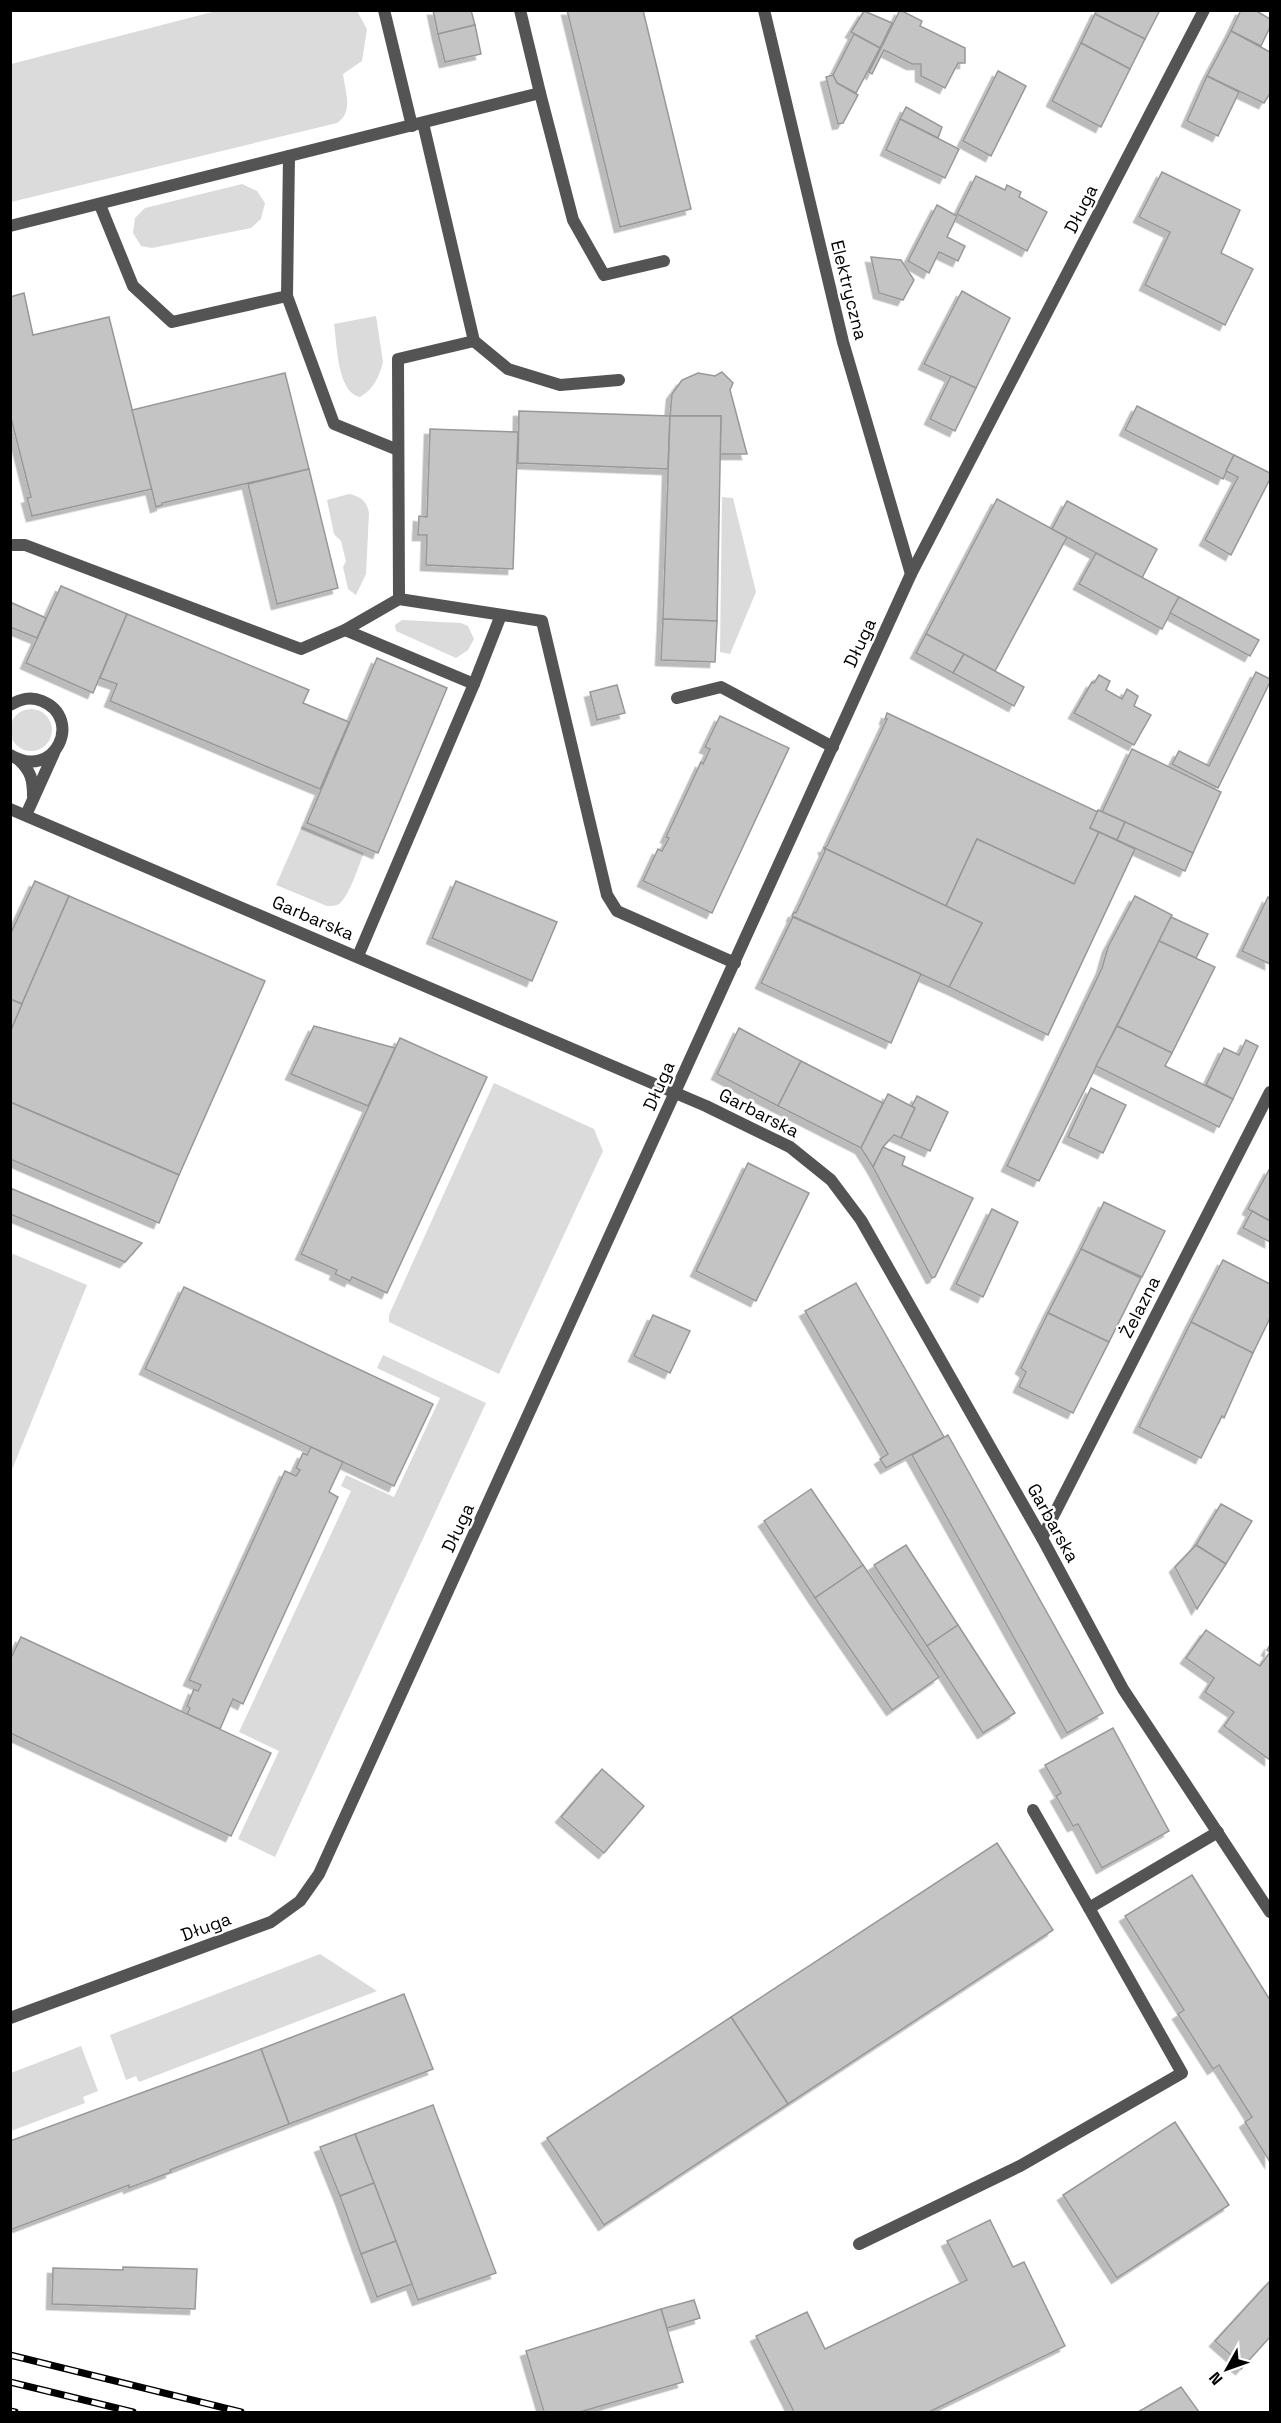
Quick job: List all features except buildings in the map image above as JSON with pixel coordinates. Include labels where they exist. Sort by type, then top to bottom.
[{"type":"street","points":[[384,10],[417,124],[474,342],[508,369],[560,385],[619,380]]},
{"type":"street","points":[[520,10],[573,220],[603,275],[664,261]]},
{"type":"street","name":"Elektryczna","points":[[764,10],[843,342],[911,574]]},
{"type":"street","name":"Długa","points":[[10,2018],[271,1922],[300,1901],[319,1874],[911,574],[1204,10]]},
{"type":"street","points":[[10,226],[540,93]]},
{"type":"street","points":[[289,156],[287,296],[334,424],[398,450]]},
{"type":"street","points":[[100,205],[133,286],[172,322],[287,296]]},
{"type":"street","points":[[399,599],[398,359],[474,342]]},
{"type":"street","points":[[10,545],[25,545],[301,649],[345,630],[399,599],[542,621],[607,895],[617,911],[735,963]]},
{"type":"street","points":[[358,956],[501,615]]},
{"type":"street","points":[[345,630],[474,684]]},
{"type":"street","points":[[677,698],[721,687],[833,747]]},
{"type":"street","points":[[10,705],[19,700],[38,699],[54,709],[62,726],[62,735],[26,815]]},
{"type":"street","points":[[15,758],[38,762],[54,752]]},
{"type":"street","points":[[15,758],[28,768],[31,775],[33,799]]},
{"type":"street","name":"Garbarska","points":[[10,809],[676,1092],[790,1147],[831,1180],[861,1220],[1042,1538],[1123,1689],[1218,1832],[1266,1896],[1270,1912]]},
{"type":"street","name":"Żelazna","points":[[1042,1538],[1270,1092]]},
{"type":"street","points":[[859,2244],[1020,2166],[1182,2073],[1033,1810]]},
{"type":"street","points":[[1089,1908],[1218,1832]]},
{"type":"shaded area","points":[[220,10],[357,11],[367,29],[362,61],[343,74],[347,107],[342,118],[337,123],[11,202],[11,64]]},
{"type":"shaded area","points":[[242,184],[257,191],[265,203],[261,219],[251,228],[152,248],[141,246],[133,233],[135,218],[145,208]]},
{"type":"shaded area","points":[[376,316],[383,362],[375,382],[360,397],[352,394],[342,377],[334,324]]},
{"type":"shaded area","points":[[349,494],[362,500],[367,505],[369,513],[366,574],[356,595],[348,589],[343,567],[346,561],[341,541],[334,534],[327,500]]},
{"type":"shaded area","points":[[722,497],[733,498],[756,592],[730,654],[720,652]]},
{"type":"shaded area","points":[[402,620],[461,623],[468,626],[474,639],[468,650],[456,658],[396,631],[395,625]]},
{"type":"shaded area","points":[[31,709],[46,715],[52,730],[46,745],[31,751],[16,745],[10,730],[16,715]]},
{"type":"shaded area","points":[[302,826],[364,853],[349,890],[337,905],[327,906],[276,885]]},
{"type":"shaded area","points":[[494,1083],[594,1129],[603,1151],[499,1374],[389,1322],[389,1315]]},
{"type":"shaded area","points":[[11,1253],[87,1285],[11,1472]]},
{"type":"shaded area","points":[[383,1355],[486,1403],[275,1857],[238,1839],[279,1751],[239,1732],[351,1491],[341,1486],[346,1475],[394,1497],[440,1398],[377,1368]]},
{"type":"shaded area","points":[[320,1954],[377,1991],[139,2082],[136,2076],[126,2080],[110,2035]]},
{"type":"shaded area","points":[[81,2046],[98,2091],[83,2097],[85,2103],[11,2131],[11,2073]]},
{"type":"railway","points":[[10,2355],[241,2412]]},
{"type":"railway","points":[[10,2382],[133,2412]]},
{"type":"railway","points":[[10,2411],[15,2412]]}]
